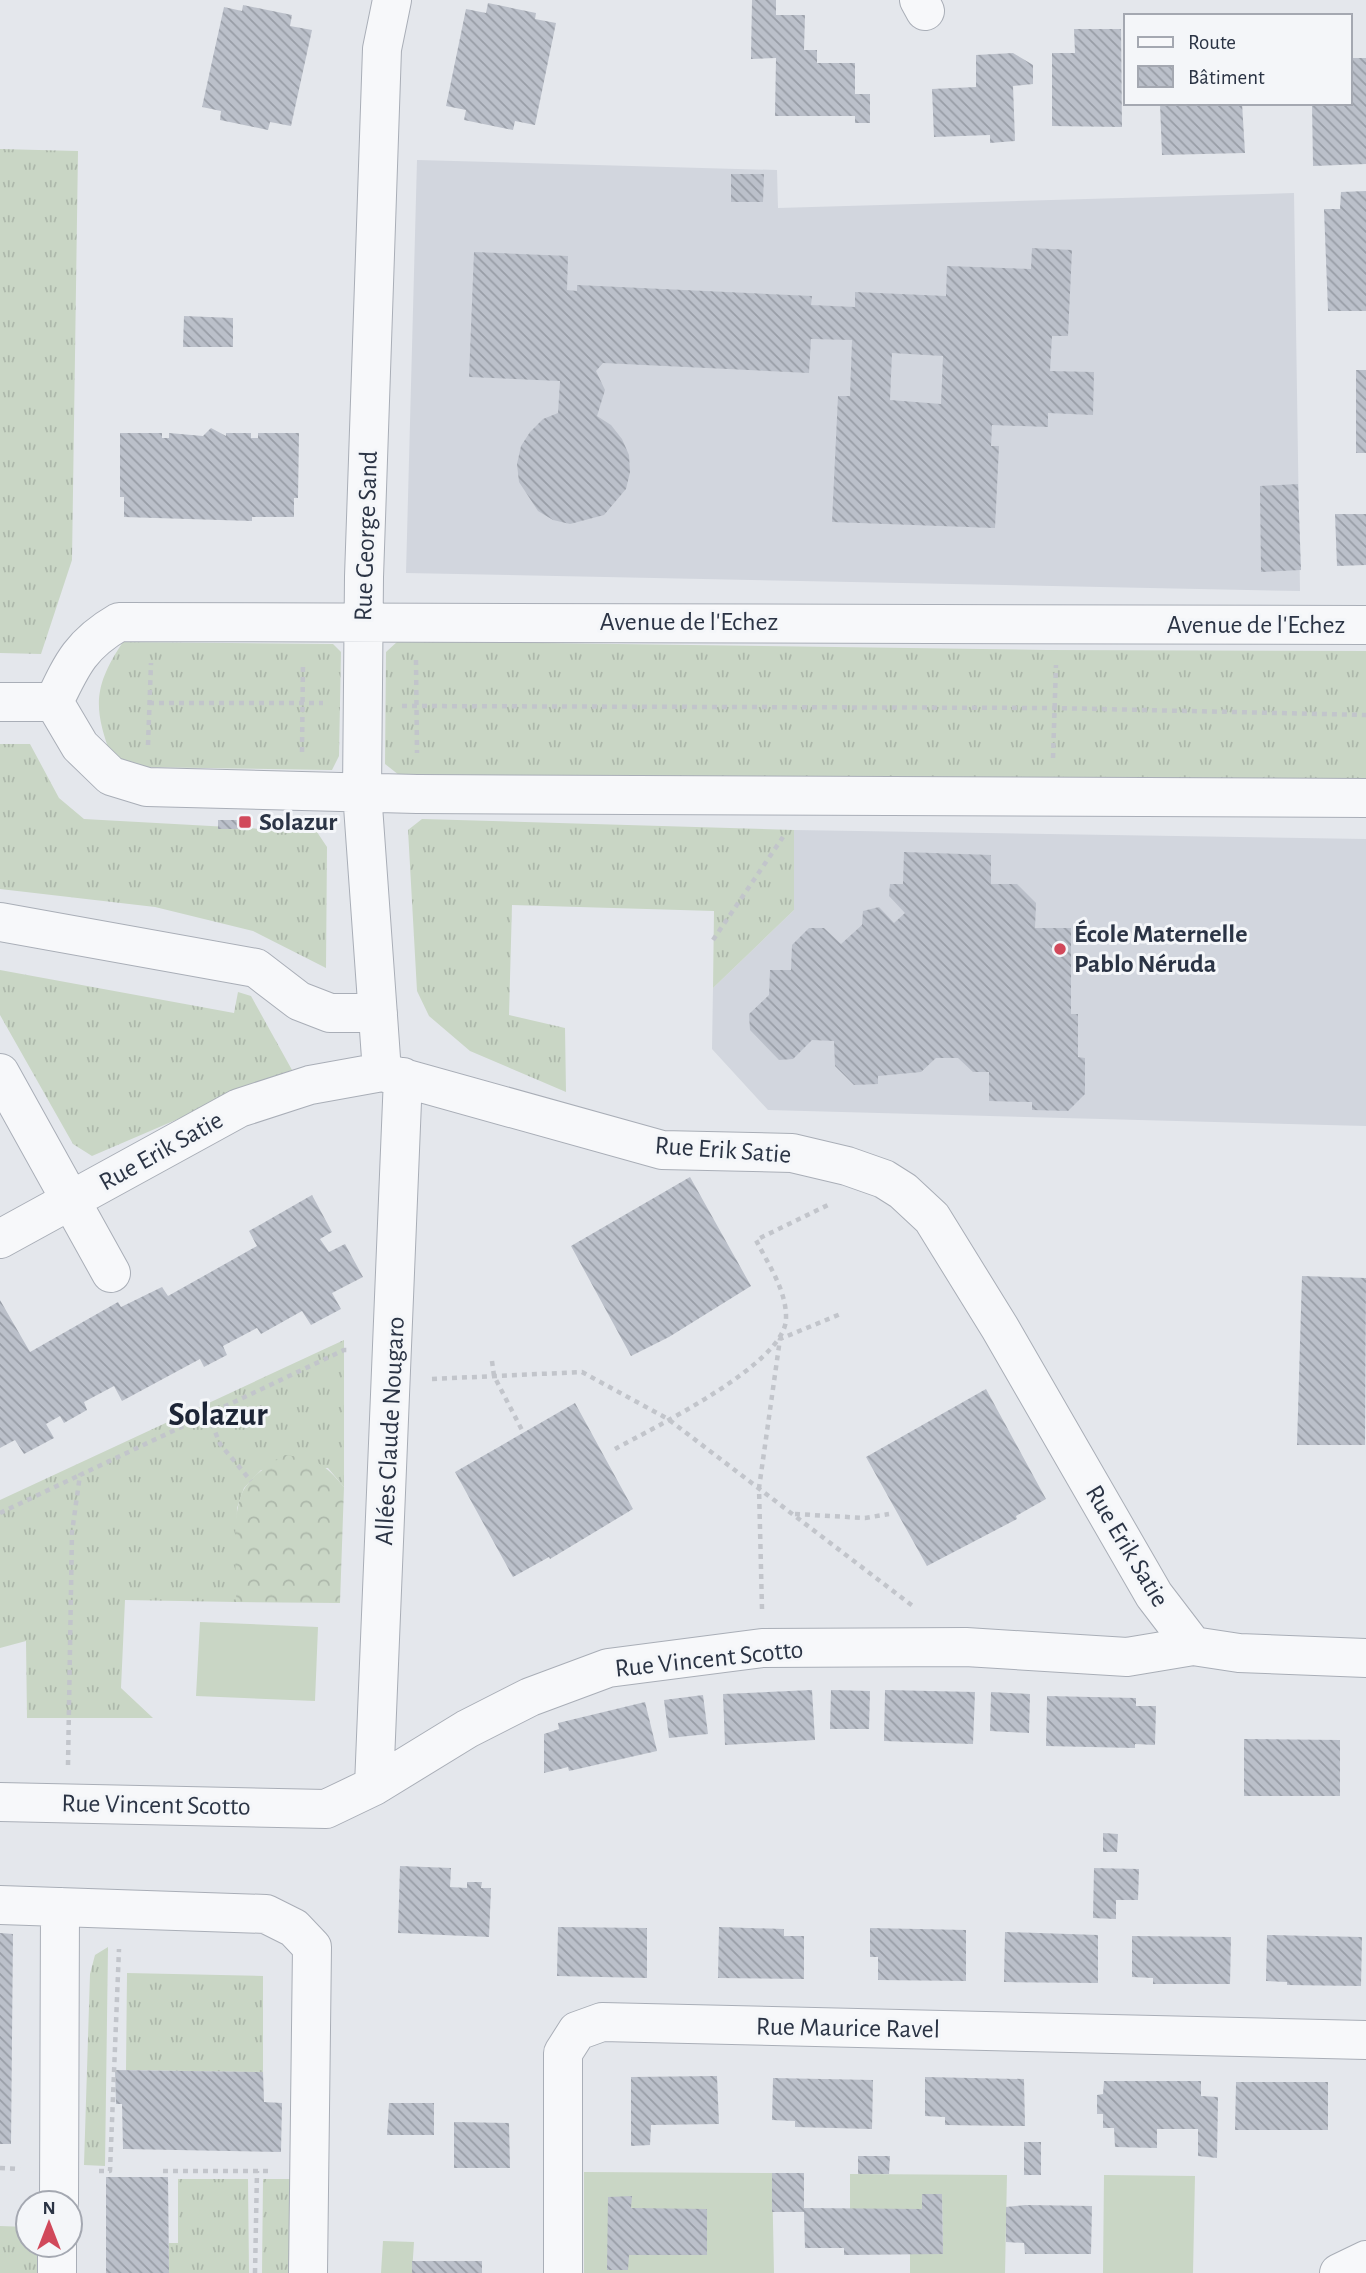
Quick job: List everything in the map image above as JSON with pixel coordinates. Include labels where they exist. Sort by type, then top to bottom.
[{"type":"street","name":"Rue George Sand","points":[[392,0],[382,49],[363,620],[362,792],[378,1013],[393,1075]]},
{"type":"street","name":"Avenue de l'Echez","points":[[54,702],[78,654],[98,634],[119,622],[363,620],[1366,625]]},
{"type":"street","points":[[0,702],[54,702],[80,746],[111,776],[147,787],[417,794],[1366,798]]},
{"type":"street","points":[[0,922],[256,968],[299,1001],[330,1013],[378,1013]]},
{"type":"street","points":[[0,1073],[111,1273]]},
{"type":"street","name":"Rue Erik Satie","points":[[0,1239],[239,1108],[310,1085],[393,1075],[662,1150],[792,1153],[847,1166],[884,1179],[932,1218],[1000,1328],[1154,1595],[1193,1646]]},
{"type":"street","name":"Allées Claude Nougaro","points":[[374,1786],[393,1366],[393,1075]]},
{"type":"street","name":"Rue Vincent Scotto","points":[[0,1802],[326,1809],[374,1786],[467,1729],[530,1697],[608,1668],[762,1648],[966,1647],[1126,1657],[1193,1646],[1239,1653],[1366,1658]]},
{"type":"street","points":[[0,1905],[265,1913],[294,1928],[312,1947],[308,2273]]},
{"type":"street","points":[[59,2187],[60,1907]]},
{"type":"street","name":"Rue Maurice Ravel","points":[[563,2273],[563,2053],[577,2031],[603,2022],[1366,2040]]},
{"type":"street","points":[[1339,2273],[1366,2260]]},
{"type":"path","points":[[147,787],[154,620]]},
{"type":"path","points":[[301,791],[303,620]]},
{"type":"path","points":[[415,621],[417,794]]},
{"type":"path","points":[[1051,797],[1057,624]]},
{"type":"path","points":[[149,703],[1055,708],[1366,715]]},
{"type":"path","points":[[713,940],[787,830],[792,796]]},
{"type":"path","points":[[762,1648],[759,1488],[780,1339],[787,1320],[781,1288],[756,1240],[884,1179]]},
{"type":"path","points":[[615,1449],[753,1368],[780,1339],[844,1313]]},
{"type":"path","points":[[0,1513],[344,1350],[393,1366],[494,1376],[582,1372],[668,1419],[966,1647]]},
{"type":"path","points":[[492,1361],[494,1376],[523,1432]]},
{"type":"path","points":[[208,1414],[219,1444],[251,1481]]},
{"type":"path","points":[[68,1803],[72,1532],[80,1475]]},
{"type":"path","points":[[794,1514],[845,1518],[889,1514]]},
{"type":"path","points":[[110,2171],[121,1909]]},
{"type":"path","points":[[163,2171],[310,2171]]},
{"type":"path","points":[[255,2273],[257,2171]]},
{"type":"shaded area","points":[[417,160],[777,170],[778,208],[1294,193],[1300,591],[406,573]]},
{"type":"shaded area","name":"École Maternelle Pablo Néruda","points":[[794,830],[1366,839],[1366,1126],[768,1110],[712,1049],[713,988],[794,910]]},
{"type":"green space","points":[[0,149],[78,151],[72,560],[41,654],[0,653]]},
{"type":"green space","points":[[398,641],[1047,650],[1366,651],[1366,786],[399,775],[385,764],[386,652]]},
{"type":"green space","points":[[123,642],[333,644],[341,652],[339,756],[332,770],[137,767],[112,758],[101,725],[99,698],[106,672]]},
{"type":"green space","points":[[0,744],[30,744],[59,798],[84,819],[317,832],[327,847],[326,968],[253,931],[155,907],[0,889]]},
{"type":"green space","points":[[422,819],[794,830],[794,910],[713,988],[714,911],[512,905],[509,1015],[565,1028],[566,1092],[470,1051],[429,1016],[417,991],[408,830]]},
{"type":"green space","points":[[0,970],[234,1013],[238,992],[251,996],[292,1070],[92,1156],[73,1144],[0,1015]]},
{"type":"green space","points":[[344,1340],[344,1487],[328,1468],[261,1470],[244,1488],[237,1508],[236,1602],[125,1600],[121,1688],[153,1718],[27,1718],[26,1641],[0,1648],[0,1500]]},
{"type":"green space","points":[[285,1455],[319,1464],[331,1472],[344,1487],[340,1603],[236,1602],[235,1530],[239,1502],[251,1480]]},
{"type":"green space","points":[[200,1622],[318,1627],[315,1701],[196,1696]]},
{"type":"green space","points":[[108,1947],[105,2166],[84,2165],[90,1974],[95,1955]]},
{"type":"green space","points":[[127,1973],[263,1976],[263,2072],[126,2070]]},
{"type":"green space","points":[[584,2172],[772,2173],[774,2273],[584,2273]]},
{"type":"green space","points":[[850,2174],[1007,2175],[1005,2273],[910,2273],[910,2254],[943,2254],[942,2194],[922,2194],[922,2209],[850,2209]]},
{"type":"green space","points":[[1104,2175],[1195,2176],[1193,2273],[1103,2273]]},
{"type":"green space","points":[[178,2179],[248,2179],[249,2273],[169,2273],[169,2243],[178,2243]]},
{"type":"green space","points":[[263,2179],[290,2179],[290,2273],[262,2273]]},
{"type":"green space","points":[[0,2226],[14,2226],[14,2259],[40,2259],[39,2273],[0,2273]]},
{"type":"green space","points":[[383,2241],[414,2242],[412,2273],[381,2273]]},
{"type":"building","points":[[752,0],[776,0],[776,15],[805,15],[804,50],[817,50],[817,63],[855,63],[855,94],[870,94],[870,123],[855,123],[855,116],[775,116],[776,58],[751,59]]},
{"type":"building","points":[[488,3],[536,13],[535,19],[556,23],[535,125],[515,121],[513,130],[464,120],[466,110],[446,106],[466,9],[486,13]]},
{"type":"building","points":[[243,5],[292,15],[290,26],[312,30],[291,126],[270,122],[268,130],[220,120],[221,111],[202,107],[224,7],[242,11]]},
{"type":"building","points":[[1074,29],[1121,29],[1122,127],[1052,126],[1052,53],[1075,53]]},
{"type":"building","points":[[1013,53],[1033,65],[1033,84],[1013,86],[1015,141],[990,143],[990,135],[934,137],[932,89],[976,87],[976,55]]},
{"type":"building","points":[[1352,58],[1366,58],[1366,164],[1313,166],[1312,105],[1352,105]]},
{"type":"building","points":[[1160,105],[1242,105],[1245,153],[1162,155]]},
{"type":"building","points":[[731,174],[764,174],[763,202],[731,202]]},
{"type":"building","points":[[1366,191],[1366,311],[1328,311],[1324,209],[1340,209],[1341,192]]},
{"type":"building","points":[[1032,248],[1072,250],[1068,336],[1052,336],[1050,371],[1094,372],[1093,415],[1048,413],[1048,427],[992,425],[991,446],[999,446],[995,528],[832,522],[838,396],[850,396],[852,340],[811,339],[809,373],[603,363],[596,371],[605,390],[597,416],[611,425],[622,439],[629,455],[630,472],[626,489],[604,515],[570,524],[553,520],[538,511],[519,482],[517,464],[521,446],[530,432],[543,419],[558,413],[560,381],[469,377],[474,252],[568,256],[567,290],[577,291],[577,285],[812,296],[811,305],[855,307],[855,292],[946,296],[947,266],[1031,269]],"holes":[[[892,353],[943,356],[941,404],[890,400]]]},
{"type":"building","points":[[184,316],[233,318],[233,347],[183,347]]},
{"type":"building","points":[[1356,370],[1366,370],[1366,453],[1356,453]]},
{"type":"building","points":[[211,428],[226,436],[226,433],[251,433],[251,438],[258,438],[258,433],[299,433],[298,498],[294,498],[294,517],[252,517],[252,521],[124,517],[124,497],[120,497],[120,433],[162,433],[162,438],[169,438],[169,433],[203,436]]},
{"type":"building","points":[[1298,484],[1301,570],[1261,572],[1260,486]]},
{"type":"building","points":[[1335,514],[1366,514],[1366,565],[1337,566]]},
{"type":"building","points":[[218,820],[241,820],[241,829],[218,829]]},
{"type":"building","points":[[904,852],[991,855],[991,884],[1017,884],[1036,903],[1035,928],[1071,928],[1071,1014],[1078,1014],[1078,1057],[1085,1058],[1085,1094],[1068,1111],[1032,1110],[1032,1102],[989,1101],[989,1072],[973,1072],[958,1058],[936,1058],[921,1072],[878,1076],[878,1084],[854,1085],[835,1066],[834,1041],[812,1040],[793,1059],[779,1060],[750,1030],[749,1014],[769,995],[770,970],[791,970],[792,945],[809,928],[824,928],[841,944],[862,925],[863,911],[879,907],[894,923],[905,913],[889,896],[890,884],[903,884]]},
{"type":"building","points":[[690,1177],[751,1286],[669,1337],[631,1356],[571,1246]]},
{"type":"building","points":[[312,1195],[332,1232],[320,1239],[329,1252],[345,1244],[363,1277],[332,1293],[341,1309],[311,1325],[302,1311],[261,1334],[257,1328],[223,1346],[227,1355],[204,1367],[200,1359],[122,1401],[114,1386],[84,1402],[87,1410],[64,1423],[60,1416],[46,1424],[54,1438],[24,1454],[15,1440],[0,1448],[0,1300],[30,1352],[118,1302],[121,1307],[162,1287],[168,1296],[257,1246],[249,1231]]},
{"type":"building","points":[[1302,1276],[1366,1278],[1365,1445],[1297,1445]]},
{"type":"building","points":[[986,1389],[1046,1499],[1016,1516],[1017,1519],[927,1566],[866,1457]]},
{"type":"building","points":[[575,1403],[633,1509],[550,1559],[549,1557],[513,1577],[455,1472]]},
{"type":"building","points":[[812,1690],[815,1740],[725,1745],[723,1694]]},
{"type":"building","points":[[831,1690],[870,1691],[869,1729],[830,1729]]},
{"type":"building","points":[[885,1690],[975,1692],[973,1744],[884,1741]]},
{"type":"building","points":[[991,1692],[1030,1694],[1029,1733],[990,1731]]},
{"type":"building","points":[[703,1695],[708,1734],[669,1738],[664,1700]]},
{"type":"building","points":[[1047,1696],[1136,1698],[1136,1706],[1156,1706],[1155,1745],[1135,1744],[1135,1748],[1046,1746]]},
{"type":"building","points":[[645,1702],[657,1751],[569,1771],[568,1767],[544,1773],[544,1734],[559,1729],[558,1723]]},
{"type":"building","points":[[1244,1739],[1340,1740],[1340,1796],[1244,1796]]},
{"type":"building","points":[[1103,1833],[1118,1834],[1117,1852],[1103,1852]]},
{"type":"building","points":[[400,1866],[451,1868],[450,1887],[467,1888],[467,1882],[482,1882],[481,1888],[491,1888],[489,1937],[398,1933]]},
{"type":"building","points":[[1094,1868],[1139,1869],[1138,1900],[1116,1900],[1116,1919],[1093,1918]]},
{"type":"building","points":[[558,1927],[647,1928],[647,1978],[557,1976]]},
{"type":"building","points":[[719,1927],[784,1929],[784,1936],[804,1936],[804,1979],[718,1978]]},
{"type":"building","points":[[870,1928],[966,1930],[966,1981],[878,1980],[878,1957],[870,1957]]},
{"type":"building","points":[[1005,1932],[1098,1935],[1098,1983],[1004,1982]]},
{"type":"building","points":[[0,1933],[13,1934],[11,2144],[0,2144]]},
{"type":"building","points":[[1267,1935],[1362,1937],[1361,1986],[1287,1985],[1287,1982],[1266,1981]]},
{"type":"building","points":[[1132,1936],[1231,1937],[1230,1984],[1153,1984],[1153,1978],[1132,1977]]},
{"type":"building","points":[[115,2070],[263,2072],[264,2102],[282,2103],[281,2152],[123,2149],[122,2104],[116,2104]]},
{"type":"building","points":[[717,2076],[719,2124],[651,2125],[650,2145],[631,2146],[631,2077]]},
{"type":"building","points":[[925,2077],[1024,2079],[1025,2126],[945,2125],[945,2117],[925,2116]]},
{"type":"building","points":[[773,2078],[873,2080],[872,2129],[795,2127],[795,2121],[772,2120]]},
{"type":"building","points":[[1104,2081],[1201,2081],[1201,2096],[1218,2097],[1217,2158],[1198,2156],[1198,2129],[1157,2129],[1157,2148],[1115,2147],[1114,2128],[1103,2128],[1103,2114],[1097,2114],[1097,2095],[1103,2094]]},
{"type":"building","points":[[1236,2082],[1328,2082],[1328,2130],[1235,2130]]},
{"type":"building","points":[[389,2103],[434,2103],[434,2135],[387,2135]]},
{"type":"building","points":[[454,2122],[509,2123],[510,2168],[454,2168]]},
{"type":"building","points":[[1024,2142],[1041,2142],[1041,2175],[1024,2175]]},
{"type":"building","points":[[858,2156],[890,2156],[889,2174],[858,2174]]},
{"type":"building","points":[[772,2173],[804,2173],[804,2208],[922,2209],[922,2194],[942,2194],[943,2254],[844,2255],[844,2248],[805,2248],[804,2212],[772,2212]]},
{"type":"building","points":[[106,2177],[168,2177],[169,2273],[106,2273]]},
{"type":"building","points":[[632,2196],[631,2208],[707,2209],[707,2255],[629,2255],[628,2270],[607,2270],[608,2197]]},
{"type":"building","points":[[1092,2206],[1091,2254],[1025,2254],[1024,2243],[1006,2242],[1006,2207]]},
{"type":"building","points":[[412,2261],[482,2261],[482,2273],[412,2273]]},
{"type":"place","name":"Solazur","points":[[245,822]]},
{"type":"place","name":"École Maternelle Pablo Néruda","points":[[1060,949]]},
{"type":"district","name":"Solazur","points":[[218,1415]]}]
